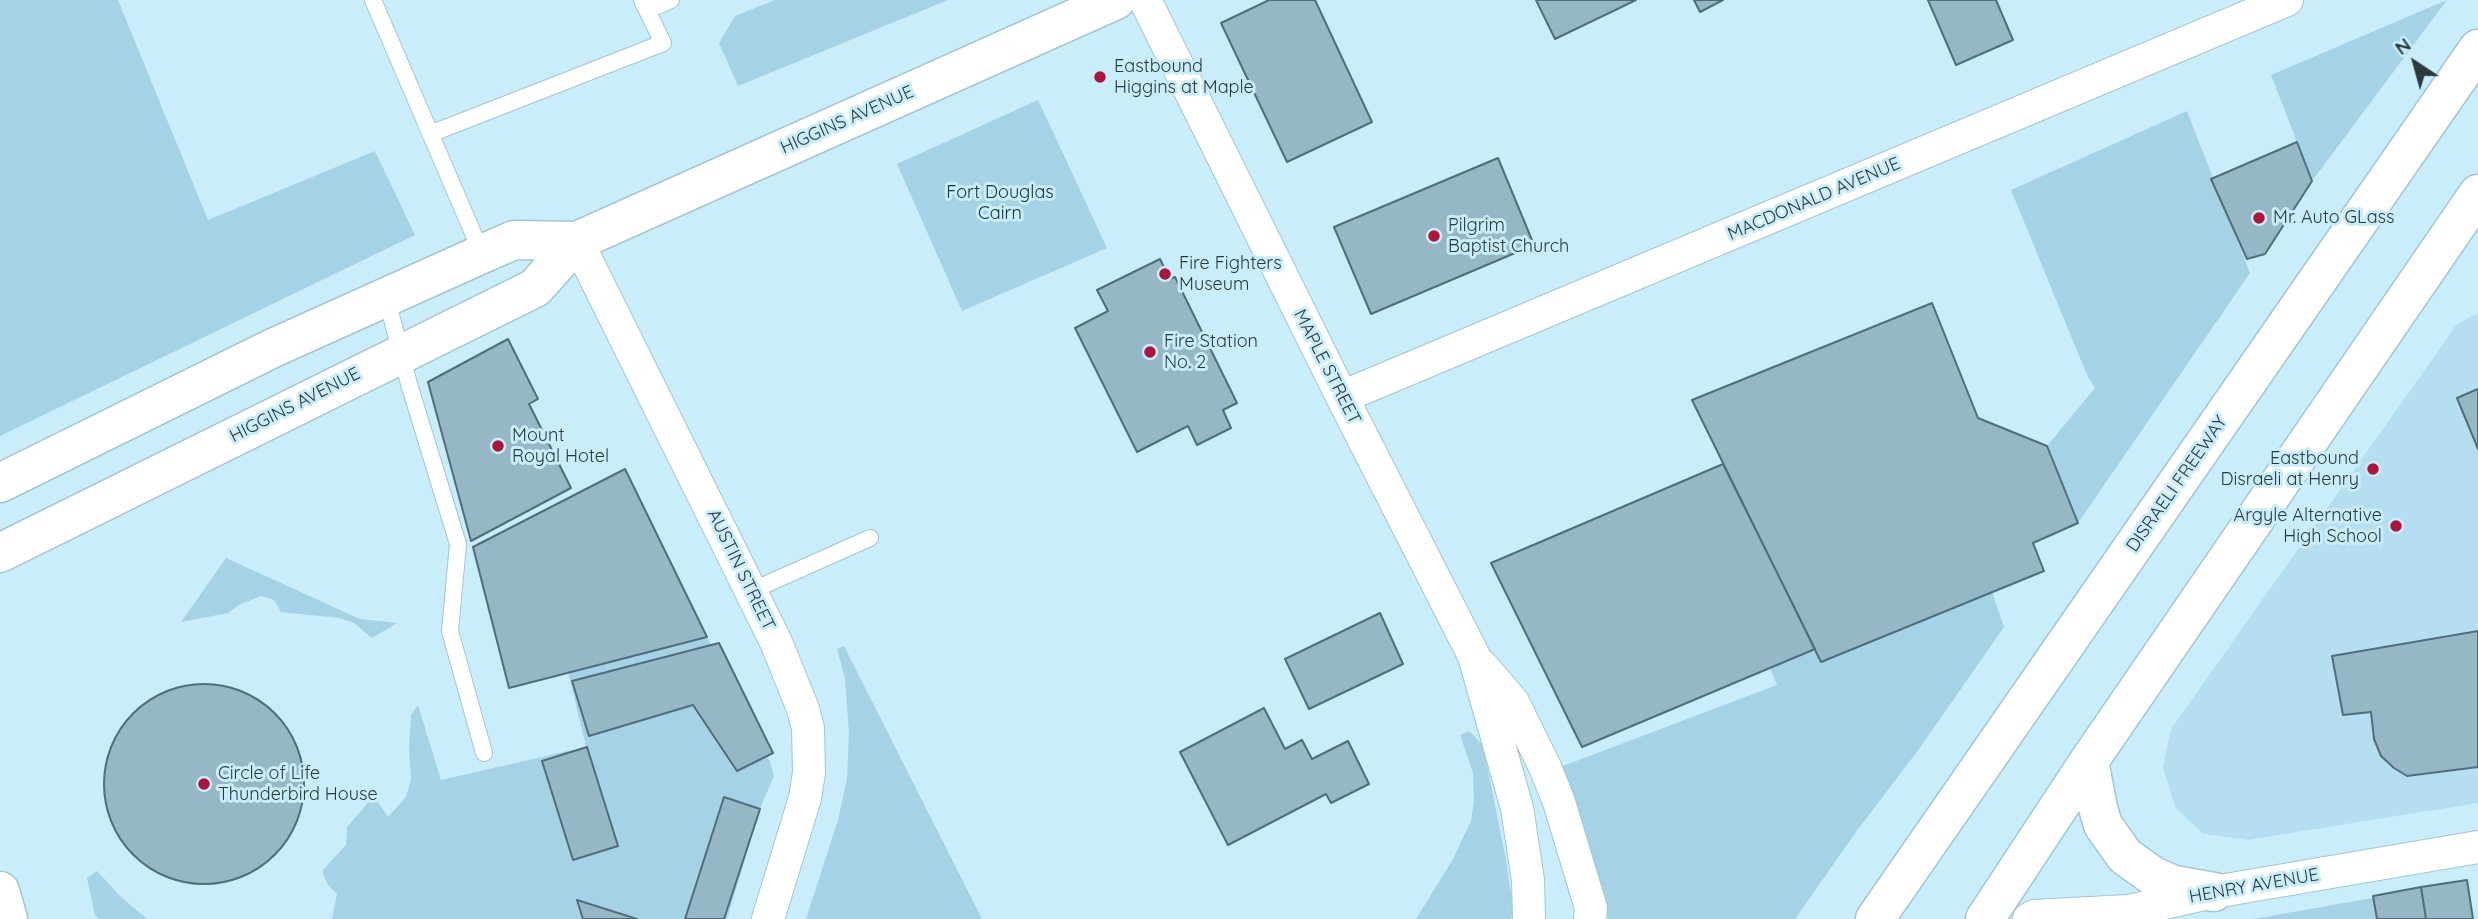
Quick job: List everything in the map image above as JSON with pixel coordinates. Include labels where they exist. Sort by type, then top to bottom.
[{"type":"main road","name":"HIGGINS AVENUE","points":[[0,482],[386,296],[514,240],[577,240],[1116,0]]},
{"type":"main road","name":"DISRAELI FREEWAY","points":[[1875,919],[2478,49]]},
{"type":"main road","points":[[1985,919],[2088,761],[2478,194]]},
{"type":"main road","points":[[2441,248],[2478,239]]},
{"type":"main road","name":"HIGGINS AVENUE","points":[[0,553],[401,352],[535,288],[577,240]]},
{"type":"main road","points":[[2088,761],[2104,825],[2124,856],[2163,881],[2214,892]]},
{"type":"main road","points":[[0,891],[8,919]]},
{"type":"street","name":"MAPLE STREET","points":[[1144,0],[1475,656],[1517,808],[1528,880],[1529,919]]},
{"type":"street","name":"MACDONALD AVENUE","points":[[1342,397],[2287,0]]},
{"type":"street","name":"AUSTIN STREET","points":[[577,240],[751,591],[796,687],[808,727],[810,750],[805,798],[768,919]]},
{"type":"street","name":"MAPLE STREET","points":[[1475,656],[1513,702],[1545,767],[1559,802],[1591,908],[1590,919]]},
{"type":"street","name":"HENRY AVENUE","points":[[2029,919],[2034,916],[2128,911],[2214,892],[2478,848]]},
{"type":"lane","points":[[373,0],[482,254]]},
{"type":"lane","points":[[430,134],[663,43],[645,5],[671,0]]},
{"type":"lane","points":[[386,296],[458,544],[450,631],[484,753]]},
{"type":"lane","points":[[751,591],[870,538]]},
{"type":"shaded area","name":"Argyle Alternative High School","points":[[2478,313],[2478,803],[2247,840],[2203,834],[2175,807],[2163,767],[2171,729],[2457,324]]},
{"type":"green space","points":[[0,0],[118,0],[208,220],[375,151],[415,235],[0,436]]},
{"type":"green space","points":[[775,0],[948,0],[738,86],[719,43],[735,16]]},
{"type":"green space","points":[[2447,0],[2312,181],[2271,75]]},
{"type":"green space","name":"Fort Douglas Cairn","points":[[1038,100],[1107,248],[962,311],[897,164]]},
{"type":"green space","points":[[2187,111],[2250,273],[2078,523],[2047,446],[2095,388],[2087,375],[2011,190]]},
{"type":"green space","points":[[226,558],[360,619],[397,623],[372,638],[354,623],[339,618],[281,612],[274,600],[261,596],[228,613],[181,622]]},
{"type":"green space","points":[[1992,592],[2004,627],[1795,919],[1608,919],[1563,766],[1777,685],[1770,668],[1815,649],[1821,662]]},
{"type":"green space","points":[[707,637],[770,762],[774,776],[760,809],[727,919],[332,919],[337,894],[328,885],[323,870],[346,845],[347,827],[374,796],[388,817],[406,797],[411,779],[411,715],[418,705],[441,780],[586,747],[568,671]]},
{"type":"green space","points":[[844,646],[982,919],[806,919],[838,820],[847,779],[849,734],[845,678],[837,649]]},
{"type":"green space","points":[[1469,731],[1483,745],[1506,860],[1513,909],[1511,919],[1416,919],[1452,861],[1471,821],[1474,801],[1473,773],[1460,735]]},
{"type":"green space","points":[[97,871],[120,896],[147,919],[99,919],[95,915],[87,878]]},
{"type":"green space","points":[[2373,898],[2377,919],[2253,919]]},
{"type":"building","points":[[1269,0],[1315,0],[1372,122],[1287,162],[1221,23]]},
{"type":"building","points":[[1536,0],[1636,0],[1555,39]]},
{"type":"building","points":[[1694,0],[1723,0],[1700,12]]},
{"type":"building","points":[[1928,0],[1996,0],[2013,40],[1956,65]]},
{"type":"building","name":"Mr. Auto GLass","points":[[2297,142],[2312,181],[2265,254],[2247,259],[2211,179]]},
{"type":"building","name":"Pilgrim Baptist Church","points":[[1498,158],[1534,245],[1371,314],[1334,227]]},
{"type":"building","name":"Fire Station No. 2","points":[[1160,259],[1170,279],[1175,277],[1237,403],[1223,410],[1231,428],[1197,445],[1188,426],[1137,452],[1075,328],[1108,311],[1097,290]]},
{"type":"building","points":[[1932,303],[1978,418],[2047,446],[2078,523],[2033,543],[2044,571],[1821,662],[1692,400]]},
{"type":"building","name":"Mount Royal Hotel","points":[[508,339],[538,399],[529,404],[571,488],[471,541],[428,382]]},
{"type":"building","points":[[2478,389],[2478,449],[2457,398]]},
{"type":"building","points":[[1723,464],[1815,649],[1582,747],[1491,563]]},
{"type":"building","points":[[625,469],[707,637],[509,688],[473,547]]},
{"type":"building","points":[[1380,613],[1403,664],[1309,709],[1285,659]]},
{"type":"building","points":[[2478,631],[2478,767],[2407,776],[2381,756],[2374,739],[2371,712],[2343,715],[2332,656]]},
{"type":"building","points":[[719,643],[773,753],[737,771],[693,705],[589,736],[572,681]]},
{"type":"building","name":"Circle of Life Thunderbird House","points":[[204,684],[242,692],[275,713],[296,746],[304,784],[296,822],[275,855],[242,876],[204,884],[166,876],[133,855],[112,822],[104,784],[112,746],[133,713],[166,692]]},
{"type":"building","points":[[1264,708],[1285,749],[1302,740],[1312,759],[1348,741],[1369,784],[1331,803],[1326,794],[1228,845],[1180,752]]},
{"type":"building","points":[[587,747],[618,846],[573,860],[542,761]]},
{"type":"building","points":[[724,797],[760,809],[724,919],[685,919]]},
{"type":"building","points":[[2467,880],[2473,919],[2426,919],[2421,887]]},
{"type":"building","points":[[2421,887],[2426,919],[2377,919],[2373,896]]},
{"type":"building","points":[[577,900],[637,919],[583,919]]},
{"type":"place","name":"Eastbound Higgins at Maple","points":[[1100,77]]},
{"type":"place","name":"Mr. Auto GLass","points":[[2259,218]]},
{"type":"place","name":"Pilgrim Baptist Church","points":[[1434,236]]},
{"type":"place","name":"Fire Fighters Museum","points":[[1165,274]]},
{"type":"place","name":"Fire Station No. 2","points":[[1150,352]]},
{"type":"place","name":"Mount Royal Hotel","points":[[498,446]]},
{"type":"place","name":"Eastbound Disraeli at Henry","points":[[2373,469]]},
{"type":"place","name":"Argyle Alternative High School","points":[[2396,526]]},
{"type":"place","name":"Circle of Life Thunderbird House","points":[[204,784]]}]
